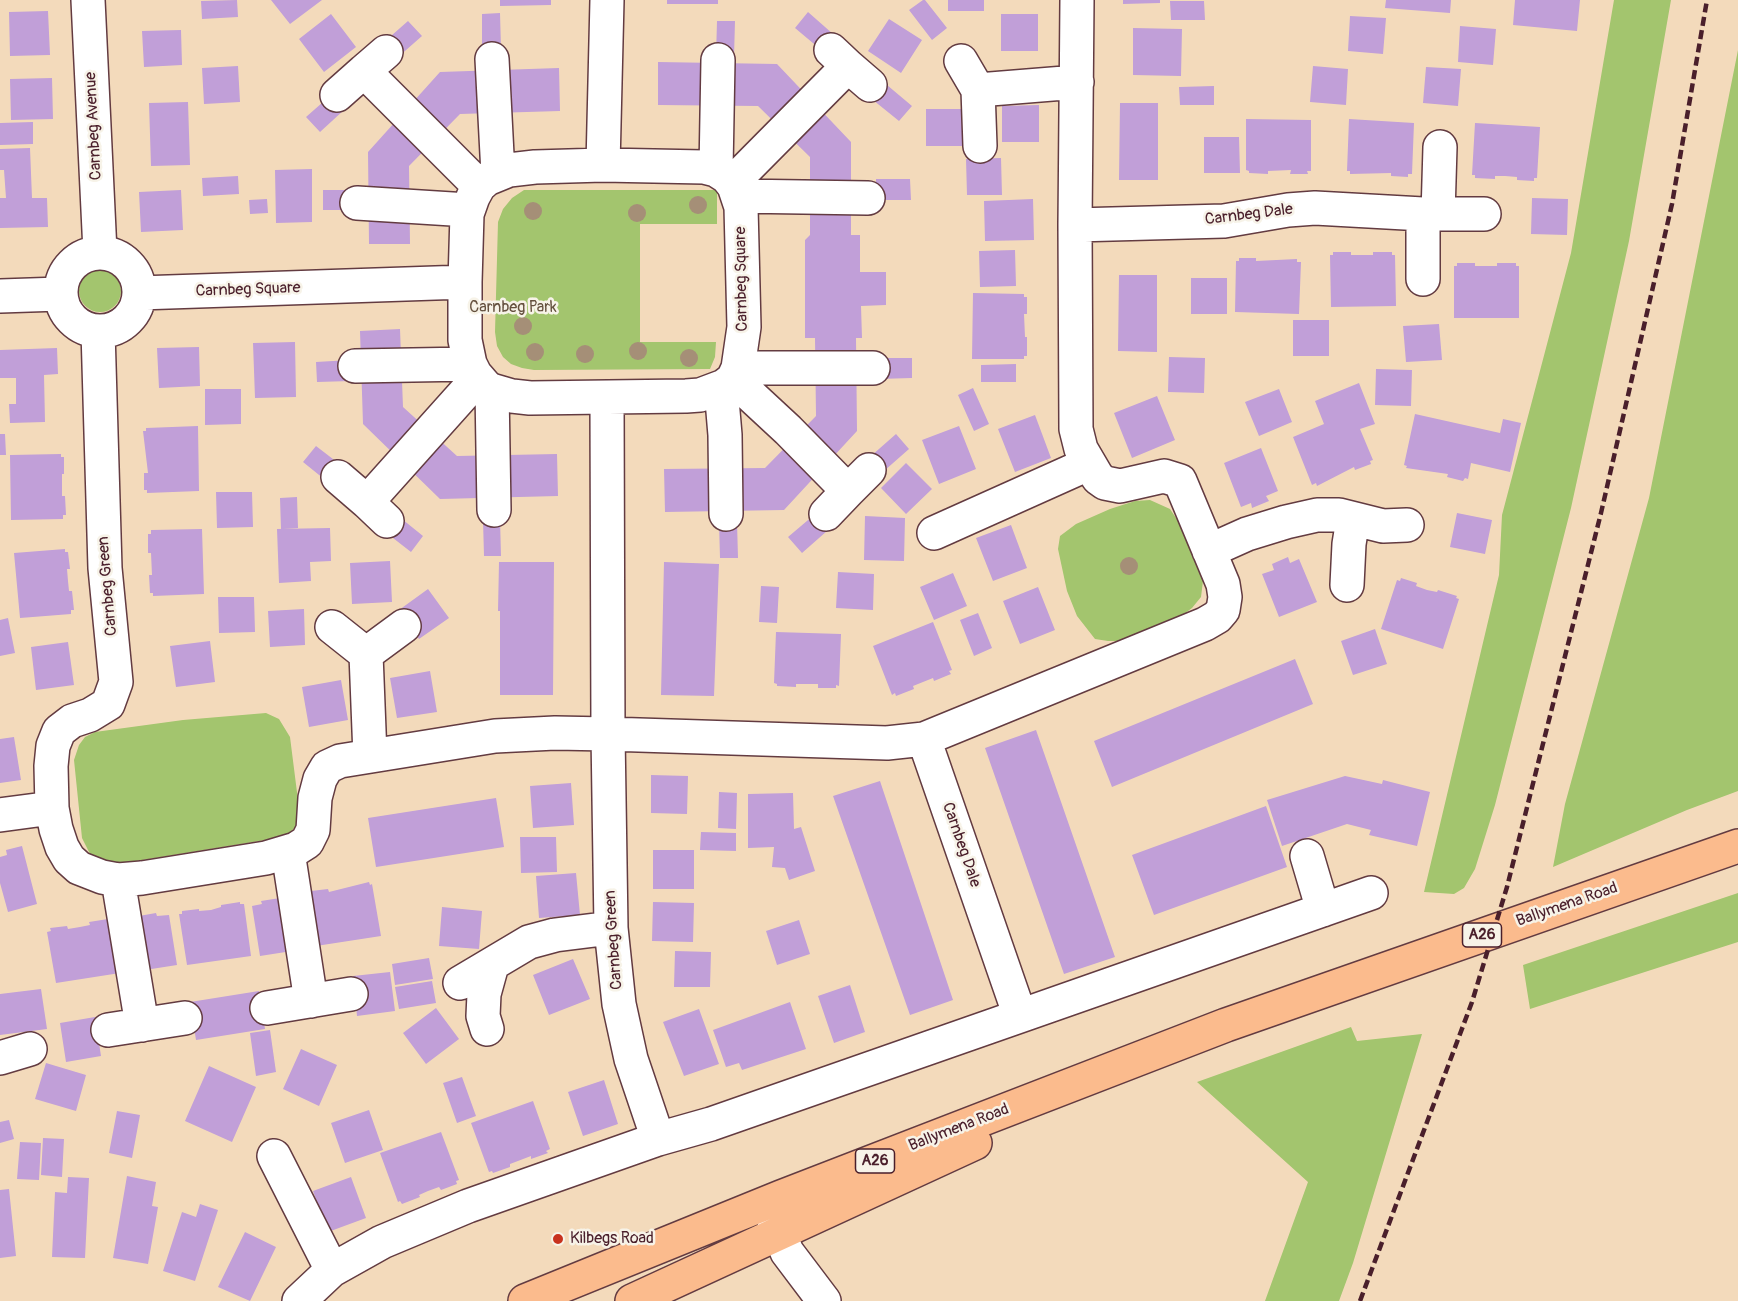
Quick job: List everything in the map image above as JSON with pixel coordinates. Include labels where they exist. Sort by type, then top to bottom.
[{"type":"highway","name":"Ballymena Road","points":[[525,1301],[767,1202],[1226,1025],[1738,846]]},
{"type":"highway","name":"Ballymena Road","points":[[632,1301],[779,1235],[1226,1025]]},
{"type":"street","name":"Carnbeg Avenue","points":[[88,0],[100,252]]},
{"type":"street","points":[[603,165],[607,0]]},
{"type":"street","points":[[924,739],[1205,624],[1217,617],[1223,610],[1225,597],[1223,584],[1180,481],[1164,476],[1127,485],[1112,485],[1098,478],[1081,449],[1076,429],[1077,0]]},
{"type":"street","points":[[492,59],[482,190],[465,282],[465,340],[480,377],[494,510]]},
{"type":"street","name":"Carnbeg Square","points":[[718,60],[729,183],[742,225],[744,327],[730,378],[725,435],[726,514]]},
{"type":"street","points":[[337,95],[375,61],[482,190]]},
{"type":"street","points":[[961,61],[978,90],[980,146]]},
{"type":"street","points":[[729,183],[850,67]]},
{"type":"street","points":[[978,90],[1077,82]]},
{"type":"street","points":[[1423,279],[1440,147]]},
{"type":"street","points":[[357,202],[482,190],[535,167],[603,165],[690,166],[729,183],[867,198]]},
{"type":"street","name":"Carnbeg Dale","points":[[1075,225],[1224,221],[1288,210],[1315,208],[1431,214],[1484,214]]},
{"type":"street","points":[[100,252],[124,260],[138,281],[140,293],[131,316],[122,325],[110,330],[98,331],[76,324],[62,305],[60,294],[67,269],[76,260],[88,254],[100,252]]},
{"type":"street","name":"Carnbeg Square","points":[[140,293],[465,282]]},
{"type":"street","points":[[0,296],[60,294]]},
{"type":"street","name":"Carnbeg Green","points":[[98,331],[105,568],[116,682],[108,704],[90,715],[64,725],[55,739],[51,766],[52,808],[62,847],[69,859],[79,868],[118,880],[266,858],[288,852],[304,845],[312,835],[317,786],[327,767],[340,761],[495,736],[555,733],[887,743],[924,739]]},
{"type":"street","points":[[355,366],[480,377],[512,396],[530,398],[700,395],[730,378],[873,368]]},
{"type":"street","points":[[338,477],[377,512],[480,377]]},
{"type":"street","points":[[730,378],[788,430],[848,492]]},
{"type":"street","points":[[607,398],[608,735]]},
{"type":"street","points":[[933,533],[1088,464]]},
{"type":"street","points":[[1209,551],[1247,534],[1317,515],[1339,515],[1383,526],[1407,525]]},
{"type":"street","points":[[1347,585],[1353,519]]},
{"type":"street","points":[[366,654],[404,626]]},
{"type":"street","points":[[332,627],[366,654],[370,756]]},
{"type":"street","name":"Carnbeg Green","points":[[608,735],[611,928],[619,1004],[631,1059],[658,1139]]},
{"type":"street","name":"Carnbeg Dale","points":[[924,739],[1020,1016]]},
{"type":"street","points":[[0,815],[52,808]]},
{"type":"street","points":[[288,852],[311,1001]]},
{"type":"street","points":[[1306,856],[1323,910]]},
{"type":"street","points":[[118,880],[142,1025]]},
{"type":"street","points":[[299,1301],[332,1270],[382,1242],[468,1206],[658,1139],[711,1124],[1371,893]]},
{"type":"street","points":[[460,983],[529,942],[555,935],[611,928]]},
{"type":"street","points":[[487,1029],[483,1016],[484,994],[492,965]]},
{"type":"street","points":[[267,1008],[351,994]]},
{"type":"street","points":[[108,1030],[185,1018]]},
{"type":"street","points":[[274,1156],[332,1270]]},
{"type":"street","points":[[767,1202],[787,1252],[824,1301]]},
{"type":"green space","points":[[1614,0],[1671,0],[1629,241],[1571,508],[1495,805],[1475,869],[1464,888],[1454,894],[1424,892],[1499,575],[1502,515],[1571,253]]},
{"type":"green space","points":[[1738,50],[1738,791],[1687,810],[1553,867],[1565,804],[1649,498]]},
{"type":"green space","name":"Carnbeg Park","points":[[524,190],[717,190],[717,224],[640,224],[640,342],[716,342],[715,357],[710,369],[534,370],[511,364],[503,357],[497,346],[495,332],[498,222],[503,209],[512,198]]},
{"type":"green space","points":[[100,270],[115,276],[121,291],[115,306],[100,312],[85,306],[79,291],[85,276]]},
{"type":"green space","points":[[1150,500],[1170,509],[1180,524],[1203,581],[1201,597],[1180,617],[1122,641],[1095,639],[1077,616],[1067,591],[1058,549],[1060,536],[1076,524],[1110,509],[1135,501]]},
{"type":"green space","points":[[266,713],[279,719],[290,737],[300,816],[296,827],[284,837],[118,864],[100,864],[90,854],[82,838],[74,760],[79,745],[85,737],[95,732],[183,720]]},
{"type":"green space","points":[[1738,893],[1738,942],[1530,1009],[1523,965]]},
{"type":"green space","points":[[1351,1027],[1357,1041],[1422,1034],[1353,1263],[1339,1301],[1265,1301],[1308,1182],[1197,1082]]},
{"type":"building","points":[[237,0],[238,17],[202,19],[201,1]]},
{"type":"building","points":[[271,0],[322,0],[290,24]]},
{"type":"building","points":[[500,0],[551,0],[551,5],[500,6]]},
{"type":"building","points":[[667,0],[718,0],[718,4],[667,4]]},
{"type":"building","points":[[923,0],[947,28],[932,40],[909,10]]},
{"type":"building","points":[[948,0],[984,0],[984,11],[948,11]]},
{"type":"building","points":[[1123,0],[1160,0],[1160,3],[1123,4]]},
{"type":"building","points":[[1386,0],[1451,0],[1450,13],[1385,8]]},
{"type":"building","points":[[1515,0],[1580,0],[1577,31],[1513,25]]},
{"type":"building","points":[[1170,1],[1204,1],[1205,20],[1171,20]]},
{"type":"building","points":[[48,11],[50,55],[10,56],[9,12]]},
{"type":"building","points":[[808,12],[833,34],[820,49],[795,28]]},
{"type":"building","points":[[500,13],[501,49],[482,50],[482,14]]},
{"type":"building","points":[[331,14],[356,47],[324,72],[299,39]]},
{"type":"building","points":[[1001,14],[1038,14],[1038,51],[1001,51]]},
{"type":"building","points":[[1350,16],[1386,18],[1383,54],[1348,51]]},
{"type":"building","points":[[889,19],[922,40],[901,73],[868,51]]},
{"type":"building","points":[[408,21],[422,36],[397,58],[383,43]]},
{"type":"building","points":[[717,21],[735,21],[734,57],[716,57]]},
{"type":"building","points":[[1460,26],[1496,29],[1493,65],[1458,62]]},
{"type":"building","points":[[1133,28],[1182,29],[1181,76],[1133,75]]},
{"type":"building","points":[[181,30],[182,65],[144,67],[142,31]]},
{"type":"building","points":[[658,62],[777,64],[851,142],[851,235],[860,235],[860,272],[886,272],[886,305],[861,306],[862,338],[856,338],[857,431],[784,510],[665,512],[664,469],[765,468],[816,416],[815,338],[805,338],[805,240],[810,235],[810,157],[758,106],[658,105]]},
{"type":"building","points":[[238,66],[240,102],[204,104],[202,68]]},
{"type":"building","points":[[1313,66],[1348,69],[1346,105],[1310,102]]},
{"type":"building","points":[[1426,67],[1461,69],[1458,106],[1423,103]]},
{"type":"building","points":[[559,68],[560,111],[460,114],[409,166],[410,244],[369,244],[368,152],[440,72]]},
{"type":"building","points":[[52,78],[53,119],[11,120],[10,79]]},
{"type":"building","points":[[887,85],[912,106],[899,121],[873,100]]},
{"type":"building","points":[[1214,86],[1214,105],[1180,105],[1179,87]]},
{"type":"building","points":[[331,95],[344,110],[320,132],[306,117]]},
{"type":"building","points":[[188,102],[190,165],[151,166],[149,103]]},
{"type":"building","points":[[1120,103],[1158,103],[1158,180],[1119,180]]},
{"type":"building","points":[[1039,105],[1039,142],[1002,142],[1002,106]]},
{"type":"building","points":[[926,109],[964,109],[964,146],[926,146]]},
{"type":"building","points":[[1246,119],[1311,120],[1311,171],[1307,171],[1308,174],[1290,174],[1291,170],[1268,171],[1268,174],[1249,173],[1246,170]]},
{"type":"building","points":[[1349,119],[1414,123],[1412,174],[1408,174],[1408,177],[1391,176],[1391,173],[1350,174],[1350,171],[1347,171]]},
{"type":"building","points":[[33,122],[33,144],[0,145],[0,123]]},
{"type":"building","points":[[1475,123],[1540,127],[1537,178],[1534,178],[1534,181],[1517,180],[1517,177],[1505,176],[1495,176],[1495,179],[1475,178],[1475,175],[1472,175]]},
{"type":"building","points":[[1204,137],[1239,137],[1240,173],[1204,173]]},
{"type":"building","points":[[30,148],[32,198],[47,198],[48,227],[0,228],[0,198],[6,198],[4,170],[0,170],[0,149]]},
{"type":"building","points":[[1001,158],[1002,195],[967,195],[966,159]]},
{"type":"building","points":[[312,169],[312,222],[276,223],[275,170]]},
{"type":"building","points":[[238,176],[239,194],[203,196],[202,178]]},
{"type":"building","points":[[876,179],[910,179],[911,200],[876,200]]},
{"type":"building","points":[[181,190],[183,230],[141,232],[139,192]]},
{"type":"building","points":[[323,190],[357,190],[357,210],[323,210]]},
{"type":"building","points":[[1532,198],[1568,199],[1567,235],[1531,234]]},
{"type":"building","points":[[267,199],[268,213],[250,214],[249,200]]},
{"type":"building","points":[[1033,199],[1034,240],[985,241],[984,201]]},
{"type":"building","points":[[1015,250],[1016,286],[980,287],[979,251]]},
{"type":"building","points":[[1333,252],[1373,255],[1373,252],[1392,252],[1392,255],[1395,255],[1396,306],[1331,307],[1330,255],[1333,255]]},
{"type":"building","points":[[1239,258],[1256,258],[1256,261],[1297,259],[1297,262],[1301,262],[1299,314],[1235,312],[1236,261],[1239,261]]},
{"type":"building","points":[[1457,263],[1497,266],[1497,263],[1516,263],[1516,266],[1519,266],[1519,318],[1454,318],[1454,266],[1457,266]]},
{"type":"building","points":[[1119,275],[1157,275],[1157,352],[1118,351]]},
{"type":"building","points":[[1191,278],[1227,278],[1227,314],[1191,314]]},
{"type":"building","points":[[973,293],[1024,294],[1024,297],[1027,297],[1027,314],[1024,314],[1027,356],[1024,356],[1024,359],[972,359]]},
{"type":"building","points":[[1293,320],[1329,320],[1329,356],[1293,356]]},
{"type":"building","points":[[1439,324],[1442,360],[1406,362],[1403,326]]},
{"type":"building","points":[[400,329],[403,407],[457,456],[557,454],[558,496],[440,499],[363,424],[360,331]]},
{"type":"building","points":[[295,342],[296,397],[255,398],[253,343]]},
{"type":"building","points":[[199,347],[200,386],[159,388],[157,348]]},
{"type":"building","points":[[57,348],[58,374],[44,375],[45,422],[10,423],[9,404],[16,404],[16,378],[0,378],[0,350]]},
{"type":"building","points":[[1169,357],[1205,358],[1204,393],[1168,392]]},
{"type":"building","points":[[878,358],[912,358],[912,378],[878,379]]},
{"type":"building","points":[[350,360],[351,381],[317,382],[316,362]]},
{"type":"building","points":[[1016,364],[1016,382],[981,382],[981,365]]},
{"type":"building","points":[[1376,369],[1412,370],[1411,406],[1375,405]]},
{"type":"building","points":[[1359,383],[1375,424],[1360,429],[1373,460],[1370,461],[1371,464],[1355,470],[1354,467],[1317,486],[1316,483],[1312,485],[1293,437],[1324,424],[1315,401]]},
{"type":"building","points":[[973,388],[989,424],[974,431],[958,395]]},
{"type":"building","points":[[205,389],[241,389],[241,424],[205,425]]},
{"type":"building","points":[[1279,389],[1292,422],[1259,436],[1245,402]]},
{"type":"building","points":[[1157,396],[1175,440],[1132,458],[1114,413]]},
{"type":"building","points":[[1415,414],[1500,433],[1503,419],[1521,423],[1510,472],[1471,463],[1468,479],[1465,478],[1463,481],[1447,477],[1448,474],[1406,468],[1407,466],[1404,465]]},
{"type":"building","points":[[1035,415],[1051,458],[1015,472],[998,429]]},
{"type":"building","points":[[198,426],[199,491],[147,493],[147,490],[144,490],[144,473],[148,473],[143,431],[146,431],[146,428]]},
{"type":"building","points":[[959,426],[976,469],[939,484],[922,440]]},
{"type":"building","points":[[0,434],[5,434],[6,455],[0,455]]},
{"type":"building","points":[[896,434],[909,449],[884,471],[871,456]]},
{"type":"building","points":[[316,446],[342,466],[329,483],[303,462]]},
{"type":"building","points":[[1261,448],[1278,491],[1266,496],[1269,501],[1252,508],[1251,503],[1241,507],[1224,463]]},
{"type":"building","points":[[61,454],[61,457],[64,457],[62,496],[65,496],[66,515],[63,515],[63,519],[11,520],[10,455]]},
{"type":"building","points":[[906,463],[932,489],[906,514],[881,488]]},
{"type":"building","points":[[216,492],[252,492],[253,527],[217,528]]},
{"type":"building","points":[[297,497],[298,528],[281,529],[280,498]]},
{"type":"building","points":[[1457,513],[1492,520],[1485,554],[1450,547]]},
{"type":"building","points":[[397,515],[423,536],[411,552],[384,531]]},
{"type":"building","points":[[814,515],[827,531],[802,553],[788,537]]},
{"type":"building","points":[[865,516],[905,518],[904,561],[864,560]]},
{"type":"building","points":[[500,519],[501,556],[484,556],[483,520]]},
{"type":"building","points":[[719,522],[737,522],[738,558],[720,558]]},
{"type":"building","points":[[1011,525],[1027,568],[993,581],[976,538]]},
{"type":"building","points":[[330,528],[331,561],[310,562],[311,581],[279,583],[277,529]]},
{"type":"building","points":[[202,529],[204,594],[153,596],[153,593],[150,593],[149,575],[152,575],[151,553],[148,553],[148,534],[151,534],[151,530]]},
{"type":"building","points":[[65,549],[65,552],[68,552],[69,591],[72,591],[74,610],[71,610],[71,614],[20,618],[14,553]]},
{"type":"building","points":[[1288,557],[1290,563],[1299,559],[1317,602],[1279,617],[1262,574],[1274,570],[1272,564]]},
{"type":"building","points":[[390,561],[392,602],[352,604],[350,563]]},
{"type":"building","points":[[499,562],[554,562],[553,695],[500,695]]},
{"type":"building","points":[[664,562],[719,564],[714,696],[661,695]]},
{"type":"building","points":[[838,572],[874,574],[873,610],[836,608]]},
{"type":"building","points":[[953,573],[967,606],[934,620],[920,587]]},
{"type":"building","points":[[1401,578],[1417,583],[1416,586],[1427,590],[1437,592],[1438,590],[1457,596],[1456,598],[1459,599],[1443,649],[1381,629],[1397,580],[1400,581]]},
{"type":"building","points":[[761,586],[779,587],[777,623],[759,622]]},
{"type":"building","points":[[1038,587],[1055,630],[1020,644],[1003,601]]},
{"type":"building","points":[[428,589],[449,618],[419,639],[399,610]]},
{"type":"building","points":[[218,597],[254,597],[255,632],[219,633]]},
{"type":"building","points":[[304,609],[305,645],[270,647],[268,611]]},
{"type":"building","points":[[978,613],[992,648],[974,656],[960,620]]},
{"type":"building","points":[[8,618],[15,653],[0,656],[0,620]]},
{"type":"building","points":[[933,622],[952,670],[949,671],[951,674],[913,686],[914,689],[896,696],[895,693],[892,695],[873,646]]},
{"type":"building","points":[[1375,629],[1387,664],[1353,675],[1341,641]]},
{"type":"building","points":[[776,632],[841,634],[839,686],[818,688],[818,684],[796,684],[796,687],[777,686],[774,683]]},
{"type":"building","points":[[210,641],[215,682],[176,687],[170,646]]},
{"type":"building","points":[[68,642],[74,685],[36,690],[31,647]]},
{"type":"building","points":[[1295,659],[1313,704],[1112,787],[1094,741]]},
{"type":"building","points":[[430,671],[437,712],[397,718],[390,678]]},
{"type":"building","points":[[341,680],[348,720],[309,727],[302,687]]},
{"type":"building","points":[[1036,730],[1115,957],[1064,974],[985,748]]},
{"type":"building","points":[[14,737],[21,780],[0,783],[0,739]]},
{"type":"building","points":[[651,775],[688,776],[687,814],[651,813]]},
{"type":"building","points":[[1345,776],[1382,784],[1383,780],[1430,792],[1417,846],[1369,835],[1371,830],[1347,824],[1282,846],[1267,800]]},
{"type":"building","points":[[880,781],[953,1000],[910,1015],[833,796]]},
{"type":"building","points":[[571,783],[574,825],[533,828],[530,786]]},
{"type":"building","points":[[719,792],[737,793],[736,829],[718,828]]},
{"type":"building","points":[[793,793],[794,829],[801,827],[815,871],[789,880],[785,868],[772,867],[774,847],[748,848],[748,794]]},
{"type":"building","points":[[496,798],[504,847],[376,867],[368,818]]},
{"type":"building","points":[[1266,806],[1287,867],[1154,915],[1132,855]]},
{"type":"building","points":[[701,832],[736,833],[736,851],[700,850]]},
{"type":"building","points":[[520,837],[556,837],[557,872],[521,873]]},
{"type":"building","points":[[22,846],[37,904],[8,912],[0,883],[0,857],[7,855],[6,850]]},
{"type":"building","points":[[653,850],[694,850],[694,889],[653,889]]},
{"type":"building","points":[[576,873],[580,915],[539,918],[536,876]]},
{"type":"building","points":[[369,882],[370,885],[372,884],[381,936],[316,946],[308,895],[312,894],[311,891],[328,889],[329,892]]},
{"type":"building","points":[[280,898],[292,951],[260,956],[252,906],[262,904],[261,901]]},
{"type":"building","points":[[240,902],[244,904],[251,956],[187,965],[179,914],[182,914],[182,911],[211,910],[221,905]]},
{"type":"building","points":[[653,902],[694,903],[693,942],[652,941]]},
{"type":"building","points":[[442,907],[482,911],[479,949],[439,946]]},
{"type":"building","points":[[156,913],[157,916],[169,915],[177,965],[145,970],[139,916]]},
{"type":"building","points":[[108,919],[120,973],[56,983],[47,932],[51,931],[50,928],[67,926],[68,929]]},
{"type":"building","points":[[799,920],[810,954],[777,965],[766,931]]},
{"type":"building","points":[[675,951],[711,952],[710,987],[674,987]]},
{"type":"building","points":[[429,958],[433,979],[395,985],[392,964]]},
{"type":"building","points":[[573,959],[590,999],[549,1015],[533,975]]},
{"type":"building","points":[[390,972],[395,1011],[357,1016],[353,976]]},
{"type":"building","points":[[432,981],[436,1003],[399,1009],[395,987]]},
{"type":"building","points":[[850,985],[865,1032],[834,1043],[818,996]]},
{"type":"building","points":[[41,989],[47,1029],[0,1035],[0,994]]},
{"type":"building","points":[[259,991],[265,1029],[196,1040],[190,1002]]},
{"type":"building","points":[[790,1002],[806,1049],[742,1070],[739,1063],[726,1067],[713,1030]]},
{"type":"building","points":[[436,1008],[459,1039],[426,1064],[403,1033]]},
{"type":"building","points":[[699,1009],[719,1064],[684,1076],[663,1022]]},
{"type":"building","points":[[95,1017],[101,1056],[66,1062],[60,1023]]},
{"type":"building","points":[[270,1030],[276,1072],[256,1076],[250,1033]]},
{"type":"building","points":[[301,1049],[337,1065],[319,1106],[283,1089]]},
{"type":"building","points":[[46,1063],[86,1075],[76,1111],[35,1099]]},
{"type":"building","points":[[209,1066],[256,1087],[232,1142],[185,1121]]},
{"type":"building","points":[[462,1077],[476,1116],[457,1123],[443,1083]]},
{"type":"building","points":[[604,1080],[618,1124],[583,1136],[568,1092]]},
{"type":"building","points":[[533,1101],[550,1149],[546,1151],[548,1153],[531,1159],[531,1156],[510,1164],[510,1167],[493,1173],[489,1172],[471,1123]]},
{"type":"building","points":[[369,1110],[383,1150],[345,1163],[331,1123]]},
{"type":"building","points":[[117,1111],[140,1115],[132,1158],[109,1153]]},
{"type":"building","points":[[9,1120],[14,1139],[0,1143],[0,1122]]},
{"type":"building","points":[[441,1132],[459,1180],[456,1181],[457,1184],[441,1190],[439,1187],[428,1191],[402,1204],[398,1202],[380,1153]]},
{"type":"building","points":[[43,1138],[64,1139],[62,1177],[41,1175]]},
{"type":"building","points":[[20,1142],[41,1143],[39,1180],[17,1179]]},
{"type":"building","points":[[127,1176],[156,1182],[152,1206],[158,1207],[148,1264],[113,1258]]},
{"type":"building","points":[[68,1177],[89,1178],[85,1258],[52,1257],[55,1192],[67,1193]]},
{"type":"building","points":[[351,1177],[366,1218],[328,1232],[313,1191]]},
{"type":"building","points":[[9,1189],[16,1256],[0,1258],[0,1190]]},
{"type":"building","points":[[200,1204],[218,1210],[195,1281],[163,1271],[182,1212],[196,1217]]},
{"type":"building","points":[[245,1232],[276,1247],[250,1301],[218,1287]]},
{"type":"railway","points":[[1360,1301],[1472,1002],[1507,887],[1601,513],[1672,204],[1707,0]]},
{"type":"place","name":"Kilbegs Road","points":[[558,1239]]}]
